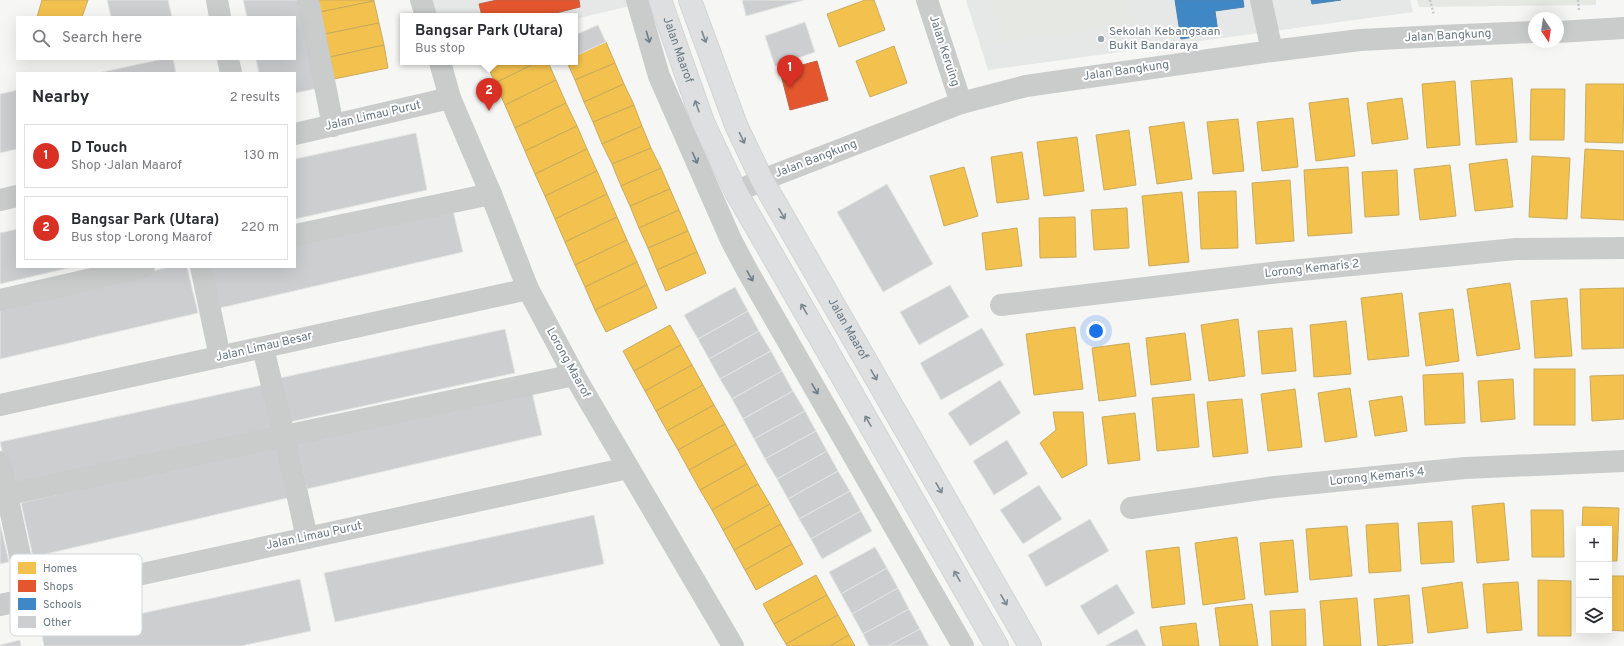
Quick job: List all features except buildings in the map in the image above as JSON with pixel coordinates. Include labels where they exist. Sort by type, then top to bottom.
[{"type":"main road","name":"Jalan Maarof","points":[[660,0],[703,122],[736,192],[997,646]]},
{"type":"main road","name":"Jalan Maarof","points":[[690,0],[736,125],[762,180],[1030,646]]},
{"type":"street","points":[[217,0],[220,16]]},
{"type":"street","points":[[308,0],[333,126]]},
{"type":"street","points":[[421,0],[425,13]]},
{"type":"street","name":"Jalan Maarof","points":[[637,0],[659,76],[731,240],[963,646]]},
{"type":"street","name":"Jalan Keruing","points":[[927,0],[960,103]]},
{"type":"street","points":[[1261,0],[1272,51]]},
{"type":"street","points":[[1564,32],[1624,28]]},
{"type":"street","name":"Jalan Bangkung","points":[[736,192],[762,180],[960,103],[1026,86],[1360,40],[1528,32]]},
{"type":"street","points":[[228,60],[231,72]]},
{"type":"street","name":"Lorong Maarof","points":[[441,65],[450,98],[491,194],[528,289],[574,375],[733,646]]},
{"type":"street","name":"Jalan Limau Purut","points":[[296,134],[450,98]]},
{"type":"street","points":[[296,235],[491,194]]},
{"type":"street","points":[[0,200],[16,196]]},
{"type":"street","name":"Lorong Kemaris 2","points":[[1001,305],[1280,272],[1516,249],[1624,248]]},
{"type":"street","points":[[0,300],[140,268]]},
{"type":"street","points":[[201,268],[220,357]]},
{"type":"street","name":"Jalan Limau Besar","points":[[0,405],[528,289]]},
{"type":"street","points":[[263,348],[307,538]]},
{"type":"street","points":[[4,495],[574,375]]},
{"type":"street","name":"Lorong Kemaris 4","points":[[1131,508],[1275,487],[1465,468],[1624,461]]},
{"type":"street","points":[[0,462],[4,495],[18,554]]},
{"type":"street","name":"Jalan Limau Purut","points":[[142,573],[628,468]]},
{"type":"street","name":"Jalan Limau Purut","points":[[0,605],[10,602]]},
{"type":"shaded area","points":[[428,0],[628,0],[630,6],[578,18],[578,13],[432,13]]},
{"type":"shaded area","name":"Sekolah Kebangsaan Bukit Bandaraya","points":[[966,0],[1410,0],[1413,12],[988,70]]},
{"type":"shaded area","points":[[992,0],[1132,0],[1135,25],[997,42]]},
{"type":"shaded area","points":[[1417,0],[1596,0],[1596,5],[1419,7]]},
{"type":"place","name":"Sekolah Kebangsaan Bukit Bandaraya","points":[[1101,39]]},
{"type":"place","name":"D Touch","points":[[790,88]]},
{"type":"place","name":"Bangsar Park (Utara)","points":[[489,111]]}]
